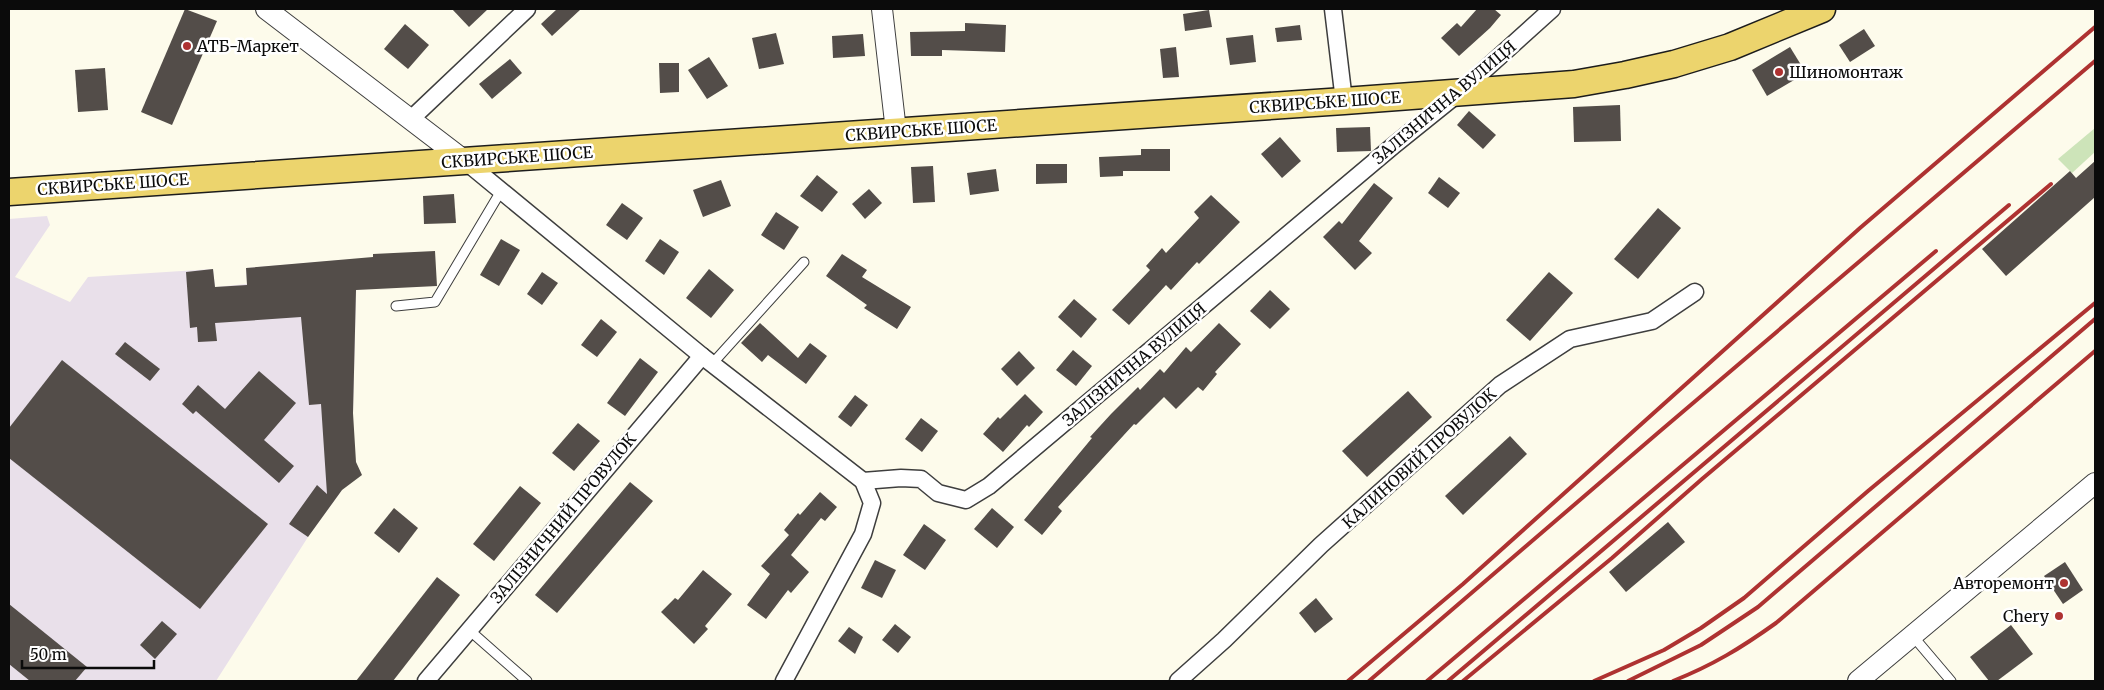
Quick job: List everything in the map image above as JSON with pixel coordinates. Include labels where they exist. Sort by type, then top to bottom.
[{"type":"main road","name":"СКВИРСЬКЕ ШОСЕ","points":[[9,192],[1574,84],[1658,68],[1730,47],[1822,9]]},
{"type":"street","points":[[266,9],[465,161],[707,360],[862,481],[872,503],[863,534],[784,681]]},
{"type":"street","points":[[411,119],[527,9]]},
{"type":"street","points":[[882,9],[896,131]]},
{"type":"street","points":[[1333,9],[1344,101]]},
{"type":"street","name":"ЗАЛІЗНИЧНА ВУЛИЦЯ","points":[[862,481],[901,478],[921,480],[938,492],[966,500],[990,486],[1377,159],[1460,92],[1552,9]]},
{"type":"street","name":"КАЛИНОВИЙ ПРОВУЛОК","points":[[1178,681],[1224,640],[1321,545],[1500,385],[1570,339],[1652,321],[1695,292]]},
{"type":"street","name":"ЗАЛІЗНИЧНИЙ ПРОВУЛОК","points":[[426,681],[468,629],[707,360]]},
{"type":"street","points":[[1858,681],[2095,483]]},
{"type":"lane","points":[[396,306],[435,302],[501,191]]},
{"type":"lane","points":[[707,360],[804,262]]},
{"type":"lane","points":[[468,629],[527,681]]},
{"type":"lane","points":[[1912,635],[1951,681]]},
{"type":"shaded area","points":[[47,216],[50,225],[15,277],[70,302],[88,277],[213,269],[215,287],[247,284],[246,268],[357,259],[353,415],[342,490],[308,537],[216,681],[9,681],[9,219]]},
{"type":"green space","points":[[2095,128],[2095,152],[2072,173],[2058,159]]},
{"type":"building","name":"АТБ-Маркет","points":[[185,9],[217,21],[172,125],[141,112]]},
{"type":"building","points":[[452,9],[488,9],[469,27]]},
{"type":"building","points":[[557,9],[581,9],[552,36],[541,24]]},
{"type":"building","points":[[1477,9],[1494,9],[1501,15],[1490,28],[1459,56],[1441,38],[1457,23],[1461,27]]},
{"type":"building","points":[[1209,10],[1212,27],[1185,31],[1183,14]]},
{"type":"building","points":[[965,23],[1006,25],[1005,52],[942,50],[942,56],[911,56],[910,32],[965,31]]},
{"type":"building","points":[[405,24],[429,45],[408,69],[384,49]]},
{"type":"building","points":[[1300,25],[1302,40],[1277,42],[1275,28]]},
{"type":"building","points":[[1864,29],[1875,46],[1850,62],[1839,45]]},
{"type":"building","points":[[776,33],[784,64],[759,69],[752,38]]},
{"type":"building","points":[[863,34],[865,56],[833,58],[832,36]]},
{"type":"building","points":[[1253,35],[1256,62],[1230,65],[1226,38]]},
{"type":"building","points":[[1176,47],[1179,77],[1163,78],[1160,49]]},
{"type":"building","name":"Шиномонтаж","points":[[1790,47],[1806,73],[1767,96],[1752,70]]},
{"type":"building","points":[[709,57],[728,86],[707,99],[688,70]]},
{"type":"building","points":[[510,59],[522,73],[492,99],[479,84]]},
{"type":"building","points":[[659,63],[679,63],[679,92],[660,93]]},
{"type":"building","points":[[105,68],[108,110],[78,112],[75,70]]},
{"type":"building","points":[[1620,105],[1621,141],[1574,142],[1573,107]]},
{"type":"building","points":[[1469,111],[1496,135],[1483,149],[1457,125]]},
{"type":"building","points":[[1370,127],[1371,151],[1337,152],[1336,128]]},
{"type":"building","points":[[1280,137],[1301,161],[1282,178],[1261,154]]},
{"type":"building","points":[[1141,149],[1170,149],[1170,171],[1123,171],[1123,176],[1100,177],[1099,157],[1141,155]]},
{"type":"building","points":[[2095,161],[2095,197],[2006,276],[1982,249],[2070,171],[2076,178]]},
{"type":"building","points":[[1036,164],[1067,164],[1067,183],[1036,184]]},
{"type":"building","points":[[933,166],[935,202],[913,203],[911,167]]},
{"type":"building","points":[[996,169],[999,191],[970,195],[967,173]]},
{"type":"building","points":[[817,175],[838,192],[822,212],[800,196]]},
{"type":"building","points":[[1439,177],[1460,193],[1448,208],[1428,193]]},
{"type":"building","points":[[721,180],[731,206],[703,217],[693,190]]},
{"type":"building","points":[[1374,183],[1393,198],[1359,241],[1372,253],[1355,270],[1323,237],[1339,221],[1342,224]]},
{"type":"building","points":[[869,189],[882,203],[865,219],[852,204]]},
{"type":"building","points":[[454,194],[456,223],[424,224],[423,196]]},
{"type":"building","points":[[1211,195],[1240,222],[1199,264],[1197,262],[1171,290],[1166,285],[1129,325],[1112,310],[1150,270],[1146,266],[1162,248],[1166,253],[1199,218],[1194,212]]},
{"type":"building","points":[[622,203],[643,218],[627,240],[606,225]]},
{"type":"building","points":[[1658,208],[1681,228],[1638,279],[1614,259]]},
{"type":"building","points":[[776,212],[799,227],[784,250],[761,235]]},
{"type":"building","points":[[501,239],[520,250],[499,286],[480,275]]},
{"type":"building","points":[[660,239],[679,252],[664,275],[645,261]]},
{"type":"building","points":[[435,251],[437,286],[356,290],[353,413],[356,462],[362,475],[342,490],[308,537],[289,524],[317,485],[327,494],[321,404],[309,405],[301,317],[215,323],[217,341],[198,342],[197,327],[190,328],[186,272],[213,269],[215,287],[247,285],[246,268],[373,257],[373,254]]},
{"type":"building","points":[[842,254],[867,270],[862,277],[911,307],[897,329],[864,308],[867,305],[826,276]]},
{"type":"building","points":[[709,269],[734,290],[711,318],[686,298]]},
{"type":"building","points":[[542,272],[558,283],[542,305],[527,294]]},
{"type":"building","points":[[1549,272],[1573,293],[1530,341],[1506,320]]},
{"type":"building","points":[[1270,290],[1290,309],[1270,329],[1250,311]]},
{"type":"building","points":[[1074,299],[1097,319],[1081,338],[1058,317]]},
{"type":"building","points":[[601,319],[617,332],[597,357],[581,345]]},
{"type":"building","points":[[760,323],[798,358],[810,343],[827,356],[806,384],[768,355],[762,362],[741,343]]},
{"type":"building","points":[[1219,323],[1241,344],[1215,372],[1217,374],[1203,391],[1198,387],[1176,409],[1164,397],[1136,425],[1134,424],[1058,507],[1062,511],[1042,535],[1024,520],[1092,438],[1090,437],[1111,414],[1138,387],[1140,390],[1160,369],[1164,373],[1186,347],[1191,352]]},
{"type":"building","points":[[125,342],[160,369],[150,381],[115,354]]},
{"type":"building","points":[[1073,350],[1092,366],[1076,386],[1056,370]]},
{"type":"building","points":[[1019,351],[1035,368],[1017,386],[1001,369]]},
{"type":"building","points":[[640,358],[658,372],[625,416],[607,403]]},
{"type":"building","points":[[62,360],[268,524],[200,609],[9,458],[9,428]]},
{"type":"building","points":[[259,371],[296,403],[264,440],[294,466],[279,483],[196,411],[193,414],[182,404],[198,385],[225,409]]},
{"type":"building","points":[[1408,391],[1432,417],[1367,477],[1342,451]]},
{"type":"building","points":[[1025,394],[1043,412],[1029,427],[1027,425],[1003,452],[983,434],[998,417],[1000,419]]},
{"type":"building","points":[[855,395],[868,405],[851,427],[838,417]]},
{"type":"building","points":[[921,418],[938,431],[922,452],[905,439]]},
{"type":"building","points":[[578,423],[600,441],[574,471],[552,453]]},
{"type":"building","points":[[1510,436],[1527,454],[1463,515],[1445,496]]},
{"type":"building","points":[[630,482],[653,501],[557,613],[535,595]]},
{"type":"building","points":[[520,486],[541,503],[494,561],[473,544]]},
{"type":"building","points":[[820,492],[837,507],[825,521],[821,518],[791,555],[809,572],[791,593],[788,590],[766,619],[747,605],[770,574],[761,566],[789,535],[784,530],[798,513],[800,515]]},
{"type":"building","points":[[394,508],[418,528],[399,553],[374,533]]},
{"type":"building","points":[[992,508],[1014,527],[997,548],[974,529]]},
{"type":"building","points":[[1668,522],[1685,542],[1626,592],[1609,572]]},
{"type":"building","points":[[924,524],[946,540],[925,570],[903,555]]},
{"type":"building","points":[[875,560],[896,570],[882,598],[861,588]]},
{"type":"building","name":"Авторемонт","points":[[2065,562],[2083,590],[2063,604],[2044,576]]},
{"type":"building","points":[[703,570],[732,594],[705,626],[708,629],[694,644],[661,612],[675,598],[678,600]]},
{"type":"building","points":[[437,577],[460,595],[393,681],[356,681]]},
{"type":"building","points":[[1316,598],[1333,619],[1315,633],[1299,613]]},
{"type":"building","points":[[9,604],[87,667],[75,681],[30,681],[9,664]]},
{"type":"building","points":[[162,621],[177,634],[155,659],[140,645]]},
{"type":"building","points":[[895,624],[911,637],[898,653],[882,640]]},
{"type":"building","points":[[2011,625],[2033,654],[1997,681],[1989,681],[1970,657]]},
{"type":"building","points":[[849,627],[863,637],[855,654],[838,641]]},
{"type":"railway","points":[[1348,681],[1463,584],[1860,228],[2095,27]]},
{"type":"railway","points":[[1369,681],[2095,61]]},
{"type":"railway","points":[[1463,681],[1612,558],[1702,479],[2051,184]]},
{"type":"railway","points":[[1448,681],[2009,205]]},
{"type":"railway","points":[[1427,681],[1936,251]]},
{"type":"railway","points":[[1594,681],[1664,650],[1701,628],[1744,598],[1868,491],[2095,303]]},
{"type":"railway","points":[[1628,681],[1701,645],[1758,607],[2095,319]]},
{"type":"railway","points":[[1673,681],[1701,669],[1726,655],[1776,623],[2095,351]]},
{"type":"place","name":"АТБ-Маркет","points":[[187,46]]},
{"type":"place","name":"Шиномонтаж","points":[[1779,72]]},
{"type":"place","name":"Авторемонт","points":[[2064,583]]},
{"type":"place","name":"Chery","points":[[2059,616]]}]
